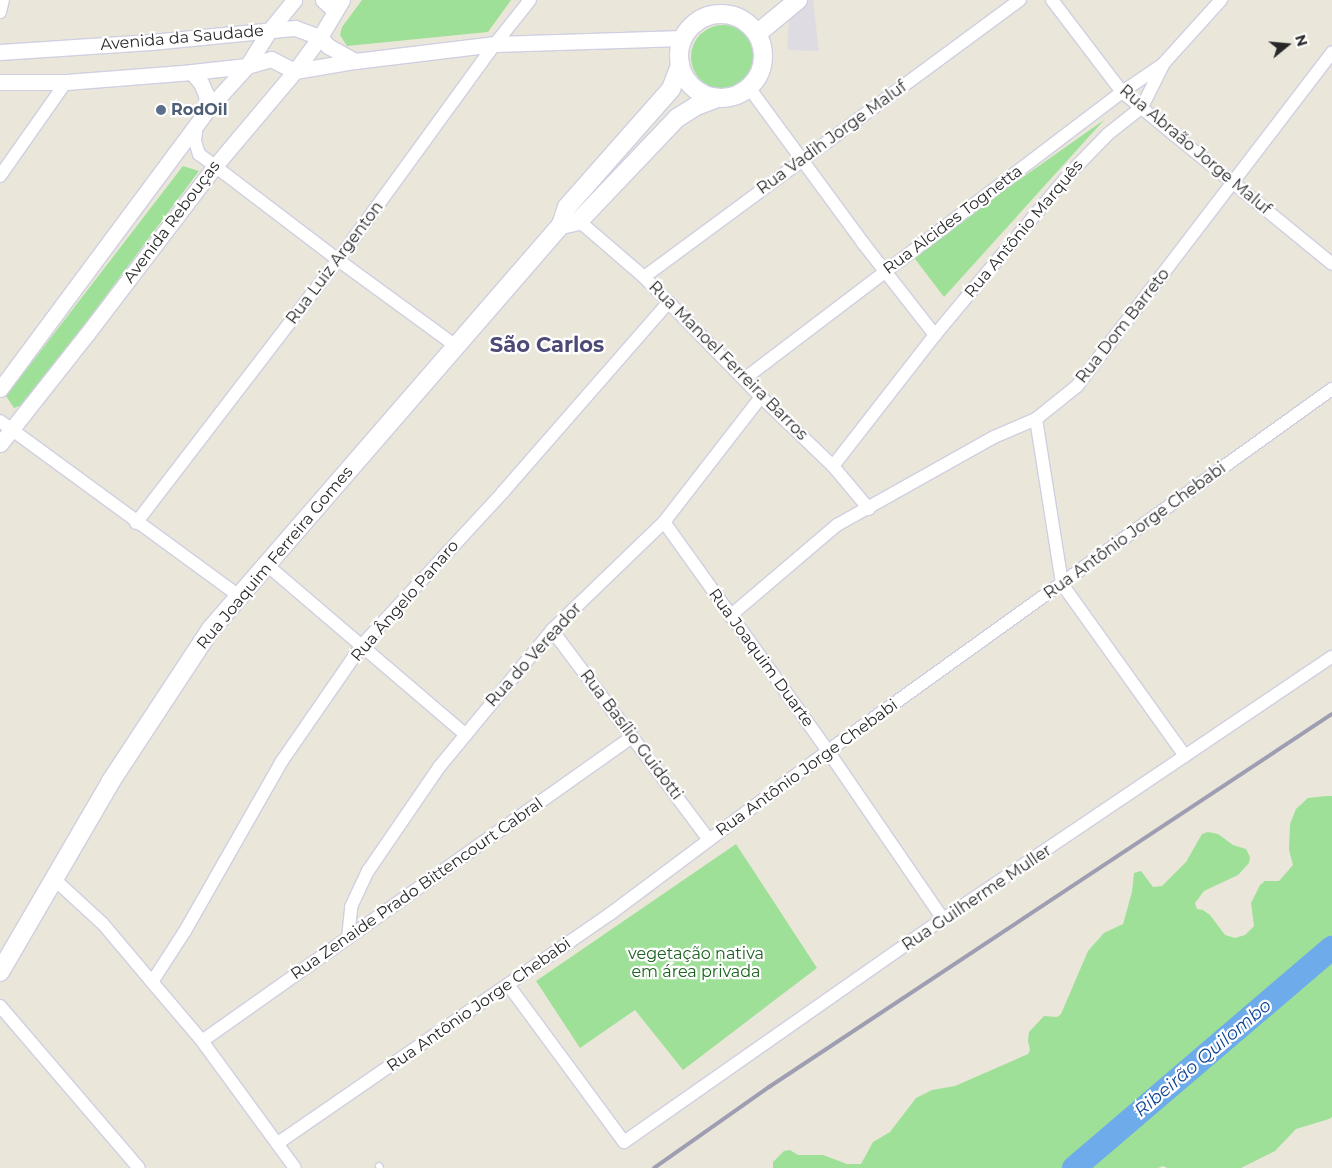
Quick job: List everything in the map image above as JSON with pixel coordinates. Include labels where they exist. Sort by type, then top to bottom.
[{"type":"main road","points":[[710,0],[698,20],[683,38],[679,54],[680,65],[685,77],[693,87],[715,98]]},
{"type":"main road","points":[[758,33],[798,0]]},
{"type":"main road","points":[[561,225],[580,221],[677,118],[696,106],[715,98],[739,95],[750,89],[764,64],[758,33],[736,17],[723,14],[710,15],[698,20]]},
{"type":"main road","name":"Rua Joaquim Ferreira Gomes","points":[[0,972],[53,878],[132,749],[211,629],[561,225],[568,208],[671,89],[680,65]]},
{"type":"street","points":[[0,12],[2,0]]},
{"type":"street","points":[[0,388],[207,110],[247,66],[268,31],[294,0]]},
{"type":"street","points":[[323,0],[338,5]]},
{"type":"street","name":"Rua Luiz Argenton","points":[[136,523],[338,260],[495,44],[530,0]]},
{"type":"street","name":"Rua Vadih Jorge Maluf","points":[[644,277],[1020,0]]},
{"type":"street","name":"Rua Abraão Jorge Maluf","points":[[1052,0],[1122,92],[1332,264]]},
{"type":"street","name":"Rua Antônio Marquês","points":[[833,466],[935,335],[1071,172],[1108,134],[1142,107],[1164,64],[1222,0]]},
{"type":"street","name":"Avenida Rebouças","points":[[0,444],[6,425],[215,166],[295,71],[320,37],[338,5]]},
{"type":"street","name":"Avenida da Saudade","points":[[0,52],[150,42],[295,28],[320,37],[328,46],[355,60]]},
{"type":"street","points":[[295,71],[355,60],[495,44],[683,38]]},
{"type":"street","name":"Rua Dom Barreto","points":[[730,616],[837,525],[869,509],[994,437],[1036,419],[1077,386],[1332,52]]},
{"type":"street","name":"Avenida da Saudade","points":[[0,82],[66,82],[192,72],[247,66],[271,59],[295,71]]},
{"type":"street","name":"Rua Alcides Tognetta","points":[[744,380],[1122,92],[1164,64]]},
{"type":"street","points":[[192,72],[201,83],[206,94],[207,110]]},
{"type":"street","points":[[0,176],[66,82]]},
{"type":"street","points":[[750,89],[935,335]]},
{"type":"street","points":[[197,124],[196,148],[199,154],[338,260],[456,346]]},
{"type":"street","name":"Rua Manoel Ferreira Barros","points":[[580,221],[644,277],[744,380],[833,466],[869,509]]},
{"type":"street","name":"Rua Ângelo Panaro","points":[[152,982],[185,931],[282,762],[362,645],[502,492],[669,302]]},
{"type":"street","name":"Rua Antônio Jorge Chebabi","points":[[278,1143],[509,986],[610,914],[828,751],[1332,389]]},
{"type":"street","name":"Rua do Vereador","points":[[348,938],[351,907],[368,871],[465,734],[552,630],[664,522],[761,397]]},
{"type":"street","points":[[1036,419],[1062,584],[1185,756]]},
{"type":"street","points":[[6,425],[136,523],[239,596]]},
{"type":"street","name":"Rua Joaquim Duarte","points":[[664,522],[828,751],[943,919]]},
{"type":"street","points":[[267,565],[465,734]]},
{"type":"street","name":"Rua Basílio Guidotti","points":[[552,630],[709,840]]},
{"type":"street","name":"Rua Guilherme Muller","points":[[509,986],[624,1142],[943,919],[1332,657]]},
{"type":"street","name":"Rua Zenaide Prado Bittencourt Cabral","points":[[202,1041],[632,737]]},
{"type":"street","points":[[53,878],[103,924],[202,1041],[295,1168]]},
{"type":"street","points":[[0,1006],[139,1168]]},
{"type":"shaded area","points":[[804,0],[813,0],[819,51],[787,50],[789,18]]},
{"type":"green space","points":[[362,0],[511,0],[488,32],[347,46],[340,35],[342,27]]},
{"type":"green space","points":[[717,25],[729,25],[746,34],[753,45],[755,57],[753,69],[746,80],[729,89],[717,89],[705,84],[696,75],[691,63],[691,51],[696,39],[705,30]]},
{"type":"green space","points":[[1104,120],[944,297],[912,255]]},
{"type":"green space","points":[[183,166],[199,171],[25,404],[14,408],[6,396]]},
{"type":"green space","points":[[1332,796],[1332,1117],[1296,1129],[1275,1151],[1241,1168],[1167,1168],[1163,1166],[1158,1168],[773,1168],[773,1162],[784,1151],[790,1150],[798,1155],[823,1155],[847,1164],[861,1164],[873,1142],[890,1132],[916,1098],[932,1090],[955,1086],[1028,1054],[1030,1050],[1029,1032],[1044,1016],[1057,1017],[1061,1014],[1088,951],[1104,933],[1123,924],[1132,892],[1134,873],[1141,871],[1153,887],[1162,886],[1186,862],[1202,834],[1208,832],[1218,834],[1233,845],[1246,849],[1250,857],[1249,863],[1238,875],[1204,891],[1195,903],[1197,909],[1203,910],[1210,915],[1225,935],[1235,938],[1245,935],[1254,926],[1251,903],[1260,885],[1265,881],[1279,881],[1293,865],[1289,850],[1290,824],[1296,809],[1308,798]]},
{"type":"green space","name":"vegetação nativa em área privada","points":[[736,844],[817,968],[683,1070],[635,1010],[580,1048],[536,981]]},
{"type":"waterway","name":"Ribeirão Quilombo","points":[[1074,1168],[1332,948]]},
{"type":"railway","points":[[654,1168],[769,1087],[1332,714]]},
{"type":"place","name":"RodOil","points":[[161,110]]},
{"type":"district","name":"São Carlos","points":[[547,345]]}]
